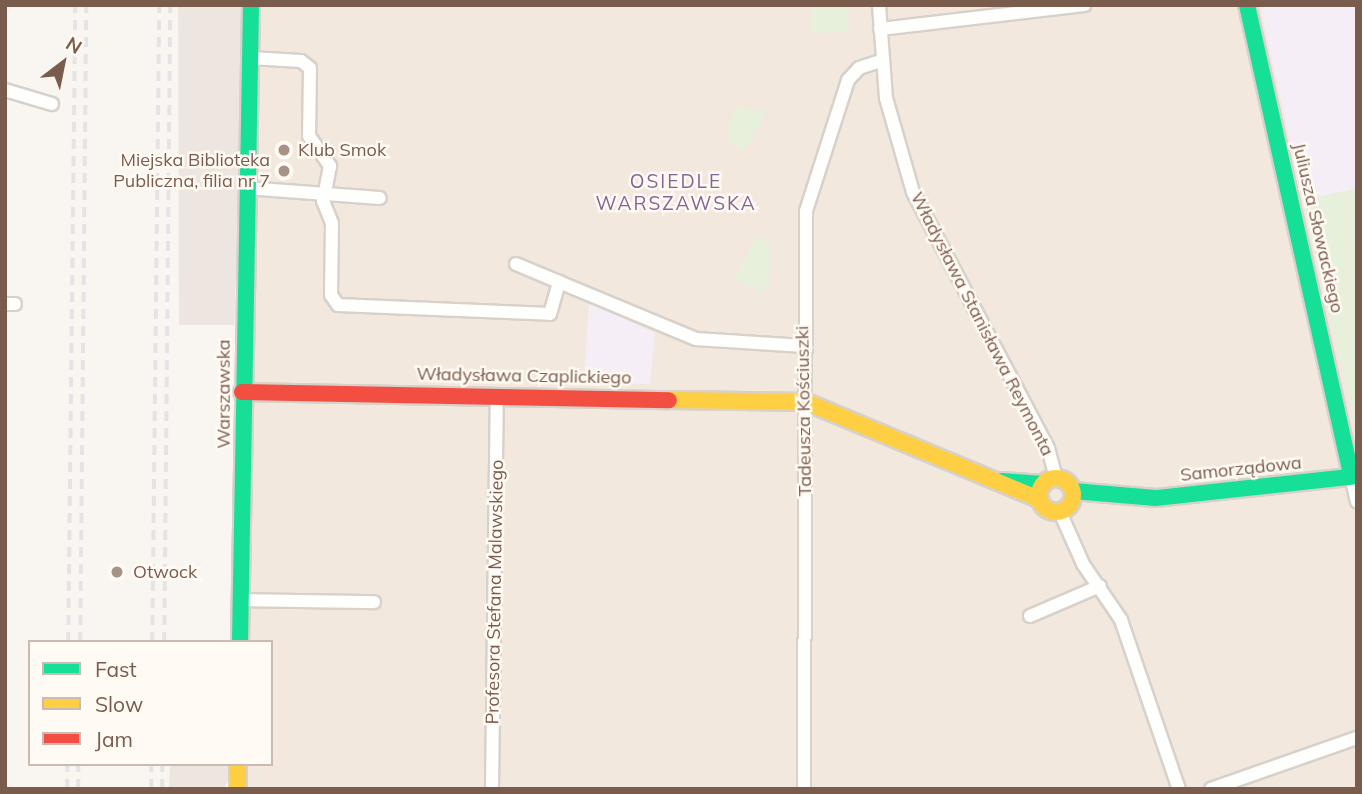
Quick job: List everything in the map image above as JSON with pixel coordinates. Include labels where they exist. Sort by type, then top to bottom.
[{"type":"street","name":"Warszawska","points":[[240,640],[242,392],[251,5]]},
{"type":"street","name":"Władysława Stanisława Reymonta","points":[[879,5],[881,61],[896,145],[913,192],[1048,448],[1046,487]]},
{"type":"street","points":[[880,29],[1085,5]]},
{"type":"street","name":"Juliusza Słowackiego","points":[[1247,5],[1354,476],[1357,501]]},
{"type":"street","points":[[250,58],[301,61],[310,68],[309,136],[328,160],[325,194],[333,229],[331,295],[338,305],[550,314],[559,282]]},
{"type":"street","name":"Tadeusza Kościuszki","points":[[804,789],[804,346],[812,184],[848,80],[859,68],[881,61]]},
{"type":"street","points":[[5,90],[52,104]]},
{"type":"street","points":[[246,188],[380,198]]},
{"type":"street","points":[[516,264],[696,340],[804,346]]},
{"type":"street","name":"Władysława Czaplickiego","points":[[242,392],[806,402]]},
{"type":"street","name":"Profesora Stefana Malawskiego","points":[[492,789],[497,396]]},
{"type":"street","points":[[806,402],[1002,481],[1046,487],[1068,503],[1100,586],[1121,620],[1179,789]]},
{"type":"street","name":"Samorządowa","points":[[1068,503],[1354,476]]},
{"type":"street","points":[[1046,487],[1049,511],[1068,503]]},
{"type":"street","points":[[1030,616],[1100,586]]},
{"type":"street","points":[[240,600],[374,602]]},
{"type":"street","points":[[1211,789],[1357,738]]},
{"type":"street","points":[[232,789],[238,775]]},
{"type":"shaded area","points":[[178,5],[247,5],[234,325],[179,325]]},
{"type":"shaded area","points":[[247,5],[1260,5],[1357,431],[1357,789],[240,789],[239,766],[273,766],[273,640],[230,640]]},
{"type":"shaded area","points":[[1260,5],[1357,5],[1357,431],[1303,200]]},
{"type":"shaded area","points":[[589,303],[655,333],[650,384],[584,383]]},
{"type":"shaded area","points":[[170,766],[231,766],[231,774],[224,789],[169,789]]},
{"type":"green space","points":[[812,8],[847,8],[847,32],[812,33]]},
{"type":"green space","points":[[737,107],[767,111],[744,151],[728,141],[727,126]]},
{"type":"green space","points":[[1357,188],[1357,431],[1303,200]]},
{"type":"green space","points":[[757,236],[770,243],[769,281],[760,292],[734,278]]},
{"type":"railway","points":[[68,640],[75,5]]},
{"type":"railway","points":[[80,640],[86,5]]},
{"type":"railway","points":[[152,640],[159,5]]},
{"type":"railway","points":[[164,640],[170,5]]},
{"type":"railway","points":[[67,766],[67,789]]},
{"type":"railway","points":[[78,766],[78,789]]},
{"type":"railway","points":[[151,766],[151,789]]},
{"type":"railway","points":[[162,766],[162,789]]},
{"type":"traffic: fast","points":[[240,640],[251,5]]},
{"type":"traffic: fast","points":[[1247,5],[1351,476]]},
{"type":"traffic: fast","points":[[1073,491],[1156,498],[1357,476]]},
{"type":"traffic: fast","points":[[1002,481],[1043,484]]},
{"type":"traffic: slow","points":[[669,400],[806,402],[1039,499]]},
{"type":"traffic: slow","points":[[1056,478],[1068,483],[1073,495],[1068,507],[1056,512],[1044,507],[1039,495],[1044,483],[1056,478]]},
{"type":"traffic: slow","points":[[238,766],[238,789]]},
{"type":"traffic: jam","points":[[242,392],[669,400]]},
{"type":"place","name":"Klub Smok","points":[[284,150]]},
{"type":"place","name":"Miejska Biblioteka Publiczna, filia nr 7","points":[[284,171]]},
{"type":"place","name":"Otwock","points":[[117,572]]},
{"type":"district","name":"OSIEDLE WARSZAWSKA","points":[[676,193]]}]
